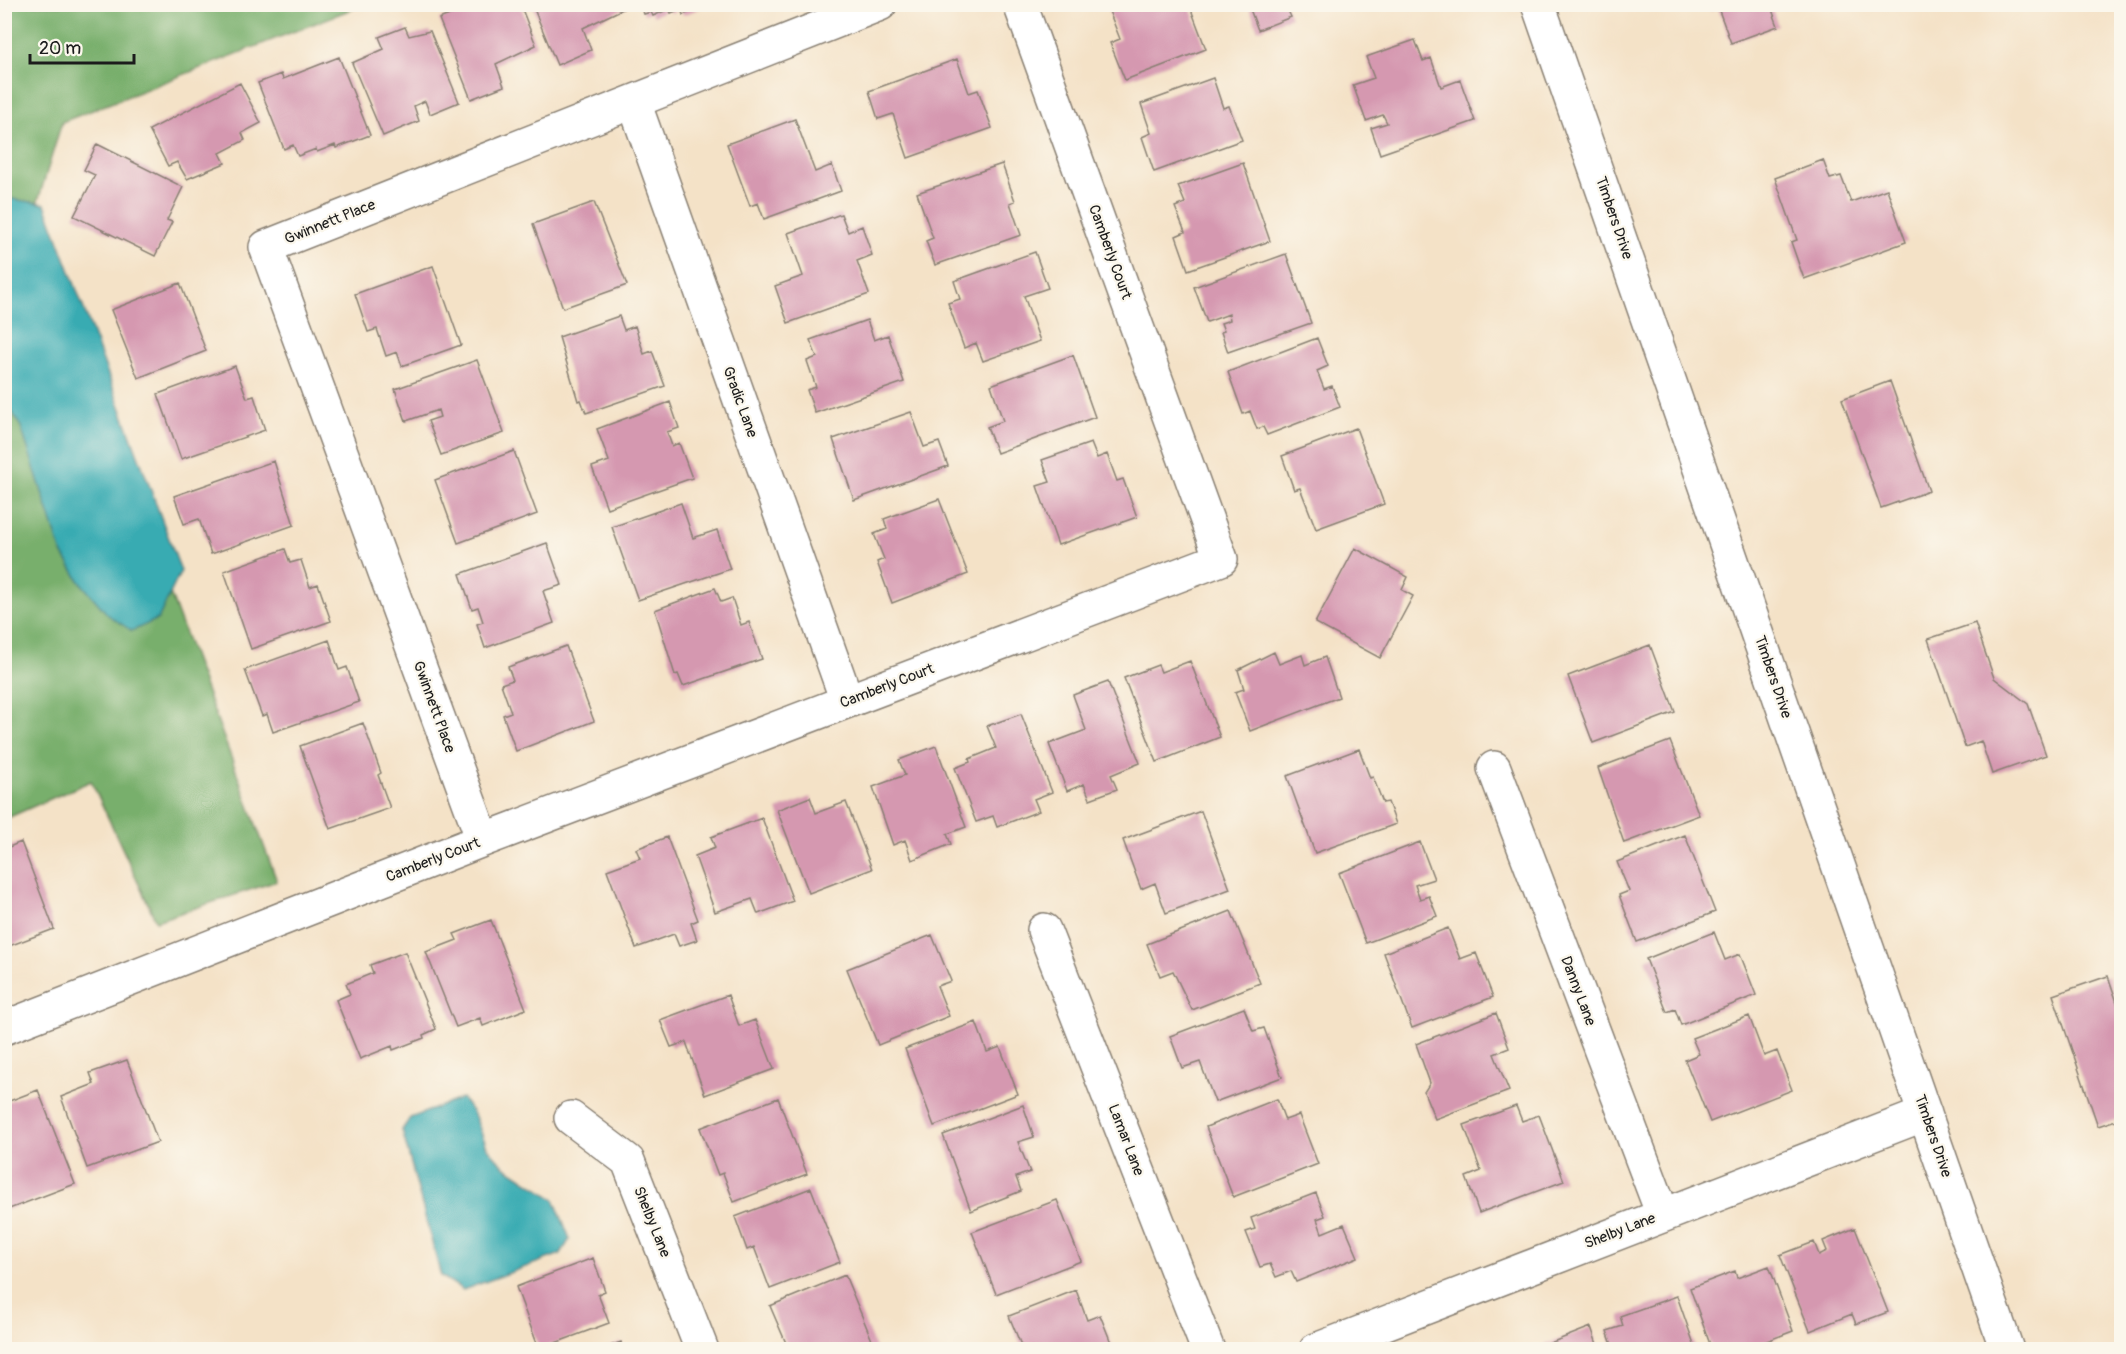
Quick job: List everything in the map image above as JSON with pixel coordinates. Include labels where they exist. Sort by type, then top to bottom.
[{"type":"street","name":"Gwinnett Place","points":[[483,840],[266,247],[880,4]]},
{"type":"street","name":"Camberly Court","points":[[4,1028],[483,840],[1221,559],[1020,4]]},
{"type":"street","name":"Timbers Drive","points":[[1538,4],[2007,1350]]},
{"type":"street","name":"Gradic Lane","points":[[633,102],[847,701]]},
{"type":"street","name":"Danny Lane","points":[[1494,768],[1663,1215]]},
{"type":"street","name":"Lamar Lane","points":[[1044,930],[1208,1350]]},
{"type":"street","name":"Shelby Lane","points":[[1316,1350],[1926,1114]]},
{"type":"street","name":"Shelby Lane","points":[[571,1118],[628,1161],[702,1350]]},
{"type":"green space","points":[[4,5],[362,5],[62,122],[32,221],[277,881],[156,921],[91,781],[5,819]]},
{"type":"water","points":[[5,198],[45,204],[181,571],[158,619],[132,631],[108,615],[80,582],[61,551],[21,427],[5,399]]},
{"type":"water","points":[[462,1098],[474,1114],[487,1147],[504,1166],[554,1199],[570,1239],[561,1254],[463,1290],[441,1276],[402,1130],[410,1118]]},
{"type":"building","points":[[454,4],[520,4],[536,45],[496,64],[504,86],[471,99],[439,19],[457,12]]},
{"type":"building","points":[[532,4],[626,4],[627,7],[583,28],[591,50],[557,65]]},
{"type":"building","points":[[640,4],[708,5],[683,15],[681,9],[671,13],[669,9],[653,16],[651,12],[644,14]]},
{"type":"building","points":[[1125,4],[1189,4],[1206,49],[1125,80],[1110,43],[1120,39],[1109,11]]},
{"type":"building","points":[[1248,4],[1285,4],[1291,17],[1258,30]]},
{"type":"building","points":[[1708,4],[1770,4],[1778,26],[1731,43],[1718,8],[1710,11]]},
{"type":"building","points":[[405,27],[409,36],[430,31],[459,102],[430,114],[425,101],[414,106],[419,121],[383,136],[352,63],[384,49],[379,37]]},
{"type":"building","points":[[1415,40],[1423,61],[1431,58],[1441,87],[1460,80],[1475,121],[1380,154],[1371,128],[1387,123],[1383,115],[1366,121],[1353,85],[1374,78],[1366,57]]},
{"type":"building","points":[[339,57],[370,135],[336,148],[335,145],[317,152],[316,149],[298,156],[293,145],[284,149],[258,83],[281,74],[283,79]]},
{"type":"building","points":[[957,59],[969,93],[978,90],[992,128],[908,158],[893,114],[878,119],[869,91]]},
{"type":"building","points":[[1213,78],[1223,108],[1229,106],[1242,140],[1154,172],[1142,137],[1151,133],[1141,104]]},
{"type":"building","points":[[240,83],[261,123],[242,133],[245,140],[220,153],[225,163],[187,179],[177,162],[168,166],[149,130]]},
{"type":"building","points":[[795,119],[815,172],[832,165],[841,191],[764,219],[758,203],[750,206],[727,144]]},
{"type":"building","points":[[97,144],[183,187],[167,220],[172,222],[155,256],[74,216],[95,175],[84,170]]},
{"type":"building","points":[[1823,160],[1830,179],[1841,176],[1851,202],[1887,189],[1906,242],[1804,279],[1791,242],[1797,240],[1775,178]]},
{"type":"building","points":[[1243,163],[1270,241],[1188,270],[1176,236],[1185,232],[1175,207],[1185,203],[1178,186]]},
{"type":"building","points":[[1002,164],[1015,201],[1010,203],[1021,235],[935,265],[926,241],[933,238],[917,193]]},
{"type":"building","points":[[594,202],[627,285],[563,308],[533,224]]},
{"type":"building","points":[[841,214],[848,232],[862,226],[872,255],[857,261],[869,294],[788,323],[775,286],[803,276],[788,233]]},
{"type":"building","points":[[1035,252],[1048,288],[1024,296],[1040,341],[983,361],[976,343],[964,348],[948,303],[960,299],[954,281]]},
{"type":"building","points":[[1286,254],[1311,323],[1228,352],[1221,332],[1224,331],[1221,323],[1230,320],[1229,314],[1207,322],[1194,287]]},
{"type":"building","points":[[433,266],[461,345],[402,366],[397,352],[386,356],[377,329],[368,332],[355,294]]},
{"type":"building","points":[[180,283],[206,351],[138,378],[111,310]]},
{"type":"building","points":[[619,316],[624,330],[635,326],[644,354],[652,351],[665,386],[586,413],[581,400],[578,401],[559,337]]},
{"type":"building","points":[[867,320],[874,340],[888,335],[904,382],[815,413],[807,390],[816,387],[807,361],[817,357],[810,340]]},
{"type":"building","points":[[1317,338],[1328,366],[1317,371],[1324,389],[1332,386],[1340,407],[1267,435],[1263,427],[1257,429],[1250,411],[1243,414],[1228,372]]},
{"type":"building","points":[[1073,355],[1095,417],[997,453],[987,427],[1003,421],[991,385]]},
{"type":"building","points":[[477,360],[504,433],[441,455],[428,421],[440,417],[438,410],[406,421],[395,389]]},
{"type":"building","points":[[235,366],[247,398],[254,396],[265,430],[181,459],[158,394]]},
{"type":"building","points":[[1890,381],[1929,491],[1881,508],[1842,399]]},
{"type":"building","points":[[670,402],[679,428],[667,432],[672,446],[679,443],[692,478],[607,508],[592,467],[609,461],[597,429]]},
{"type":"building","points":[[911,412],[924,447],[939,442],[948,466],[854,500],[833,439]]},
{"type":"building","points":[[1356,428],[1384,504],[1316,529],[1300,488],[1294,490],[1282,456]]},
{"type":"building","points":[[1091,443],[1097,458],[1107,454],[1117,481],[1123,479],[1137,517],[1058,545],[1037,486],[1050,482],[1042,460]]},
{"type":"building","points":[[514,451],[537,514],[458,543],[435,480]]},
{"type":"building","points":[[274,461],[294,525],[211,554],[199,519],[184,524],[174,496]]},
{"type":"building","points":[[939,499],[968,574],[892,603],[877,562],[884,559],[874,534],[887,529],[884,519]]},
{"type":"building","points":[[681,503],[693,538],[717,530],[730,569],[638,600],[612,527]]},
{"type":"building","points":[[547,543],[562,585],[543,591],[554,623],[485,648],[477,624],[483,622],[478,607],[472,609],[460,574]]},
{"type":"building","points":[[1355,548],[1408,577],[1402,590],[1413,596],[1380,658],[1315,623]]},
{"type":"building","points":[[285,549],[290,563],[301,560],[310,587],[318,584],[331,621],[251,649],[224,571]]},
{"type":"building","points":[[715,588],[721,602],[732,598],[741,625],[749,622],[762,659],[683,686],[678,674],[675,675],[655,610]]},
{"type":"building","points":[[1975,623],[1994,678],[2028,704],[2046,755],[1992,774],[1981,741],[1965,747],[1928,639]]},
{"type":"building","points":[[329,640],[339,670],[347,667],[359,702],[273,732],[267,714],[262,716],[245,670]]},
{"type":"building","points":[[1650,645],[1675,712],[1593,743],[1568,676]]},
{"type":"building","points":[[566,646],[594,721],[516,751],[503,715],[511,712],[501,684],[513,680],[508,667]]},
{"type":"building","points":[[1274,652],[1279,664],[1302,655],[1305,665],[1325,657],[1339,697],[1250,731],[1235,692],[1244,689],[1238,670]]},
{"type":"building","points":[[1190,661],[1220,737],[1157,762],[1124,678],[1158,665],[1161,672]]},
{"type":"building","points":[[1108,682],[1140,763],[1111,775],[1117,789],[1090,799],[1084,784],[1067,791],[1049,744],[1086,730],[1073,695]]},
{"type":"building","points":[[1021,714],[1052,792],[1034,799],[1039,811],[997,827],[993,816],[976,822],[955,768],[970,762],[969,759],[996,748],[987,726]]},
{"type":"building","points":[[363,723],[381,773],[378,775],[390,808],[330,829],[300,746]]},
{"type":"building","points":[[1670,741],[1699,815],[1624,843],[1598,768]]},
{"type":"building","points":[[936,746],[966,827],[947,834],[951,844],[912,860],[905,840],[893,845],[873,787],[905,775],[899,760]]},
{"type":"building","points":[[1359,749],[1370,778],[1373,777],[1383,803],[1388,802],[1396,824],[1315,853],[1287,776]]},
{"type":"building","points":[[810,797],[816,813],[846,802],[872,869],[809,893],[777,810]]},
{"type":"building","points":[[1201,811],[1230,889],[1166,913],[1155,883],[1141,889],[1123,840]]},
{"type":"building","points":[[762,818],[793,901],[758,914],[752,899],[715,912],[695,856],[715,848],[711,837]]},
{"type":"building","points":[[1685,835],[1715,912],[1637,942],[1619,895],[1629,891],[1617,862]]},
{"type":"building","points":[[667,837],[698,920],[691,923],[697,940],[679,946],[674,934],[636,948],[607,870],[640,858],[636,849]]},
{"type":"building","points":[[21,842],[54,929],[4,948],[4,849]]},
{"type":"building","points":[[1420,842],[1434,879],[1415,885],[1420,899],[1429,896],[1437,916],[1366,943],[1339,873]]},
{"type":"building","points":[[1231,911],[1260,983],[1192,1010],[1173,971],[1160,976],[1147,944]]},
{"type":"building","points":[[491,920],[526,1009],[483,1026],[480,1018],[456,1027],[426,952],[457,940],[454,934]]},
{"type":"building","points":[[1448,928],[1460,959],[1476,953],[1493,997],[1412,1028],[1384,953]]},
{"type":"building","points":[[1714,932],[1725,960],[1740,954],[1756,995],[1681,1025],[1675,1009],[1667,1012],[1646,959]]},
{"type":"building","points":[[932,935],[951,981],[937,986],[949,1016],[878,1045],[847,969]]},
{"type":"building","points":[[405,952],[436,1029],[423,1035],[424,1038],[393,1050],[392,1046],[360,1059],[336,1000],[350,994],[346,984],[373,973],[370,965]]},
{"type":"building","points":[[2108,976],[2122,1017],[2122,1118],[2098,1126],[2053,995]]},
{"type":"building","points":[[728,995],[739,1026],[755,1020],[774,1069],[705,1095],[686,1042],[671,1047],[660,1020]]},
{"type":"building","points":[[1244,1008],[1253,1031],[1264,1028],[1282,1077],[1215,1102],[1200,1062],[1182,1068],[1170,1036]]},
{"type":"building","points":[[1496,1013],[1509,1048],[1494,1054],[1509,1091],[1435,1119],[1424,1092],[1430,1083],[1416,1044]]},
{"type":"building","points":[[1749,1016],[1764,1056],[1777,1051],[1792,1090],[1710,1122],[1685,1060],[1699,1054],[1692,1038]]},
{"type":"building","points":[[976,1022],[987,1052],[1000,1047],[1018,1094],[934,1126],[905,1049]]},
{"type":"building","points":[[127,1060],[158,1142],[87,1168],[61,1097],[94,1084],[90,1073]]},
{"type":"building","points":[[38,1090],[75,1184],[4,1211],[4,1103]]},
{"type":"building","points":[[778,1098],[807,1174],[734,1202],[723,1173],[718,1175],[700,1128]]},
{"type":"building","points":[[1277,1099],[1285,1120],[1299,1115],[1318,1164],[1233,1197],[1206,1127]]},
{"type":"building","points":[[1023,1105],[1034,1137],[1018,1142],[1030,1172],[1016,1177],[1021,1191],[971,1211],[943,1135]]},
{"type":"building","points":[[1516,1106],[1522,1121],[1539,1115],[1564,1181],[1479,1213],[1466,1177],[1481,1171],[1464,1125]]},
{"type":"building","points":[[811,1188],[840,1262],[770,1289],[754,1247],[747,1250],[735,1217]]},
{"type":"building","points":[[1316,1193],[1325,1216],[1317,1219],[1322,1233],[1344,1224],[1358,1257],[1296,1282],[1291,1271],[1276,1277],[1270,1264],[1260,1267],[1246,1232],[1255,1229],[1251,1218]]},
{"type":"building","points":[[1057,1200],[1081,1261],[996,1294],[972,1232]]},
{"type":"building","points":[[1855,1228],[1888,1312],[1856,1324],[1852,1314],[1810,1331],[1780,1255],[1814,1242],[1819,1255],[1827,1251],[1823,1241]]},
{"type":"building","points":[[593,1258],[605,1291],[598,1294],[609,1323],[539,1349],[516,1287]]},
{"type":"building","points":[[1769,1266],[1793,1331],[1743,1350],[1712,1350],[1690,1288],[1735,1271],[1737,1278]]},
{"type":"building","points":[[845,1275],[876,1350],[789,1350],[770,1306]]},
{"type":"building","points":[[1076,1290],[1087,1320],[1100,1315],[1114,1350],[1023,1350],[1009,1316]]},
{"type":"building","points":[[1677,1296],[1696,1350],[1614,1350],[1607,1331],[1623,1326],[1620,1316]]},
{"type":"building","points":[[1591,1327],[1599,1350],[1546,1350],[1545,1345]]},
{"type":"building","points":[[621,1342],[623,1350],[601,1350],[601,1349]]}]
